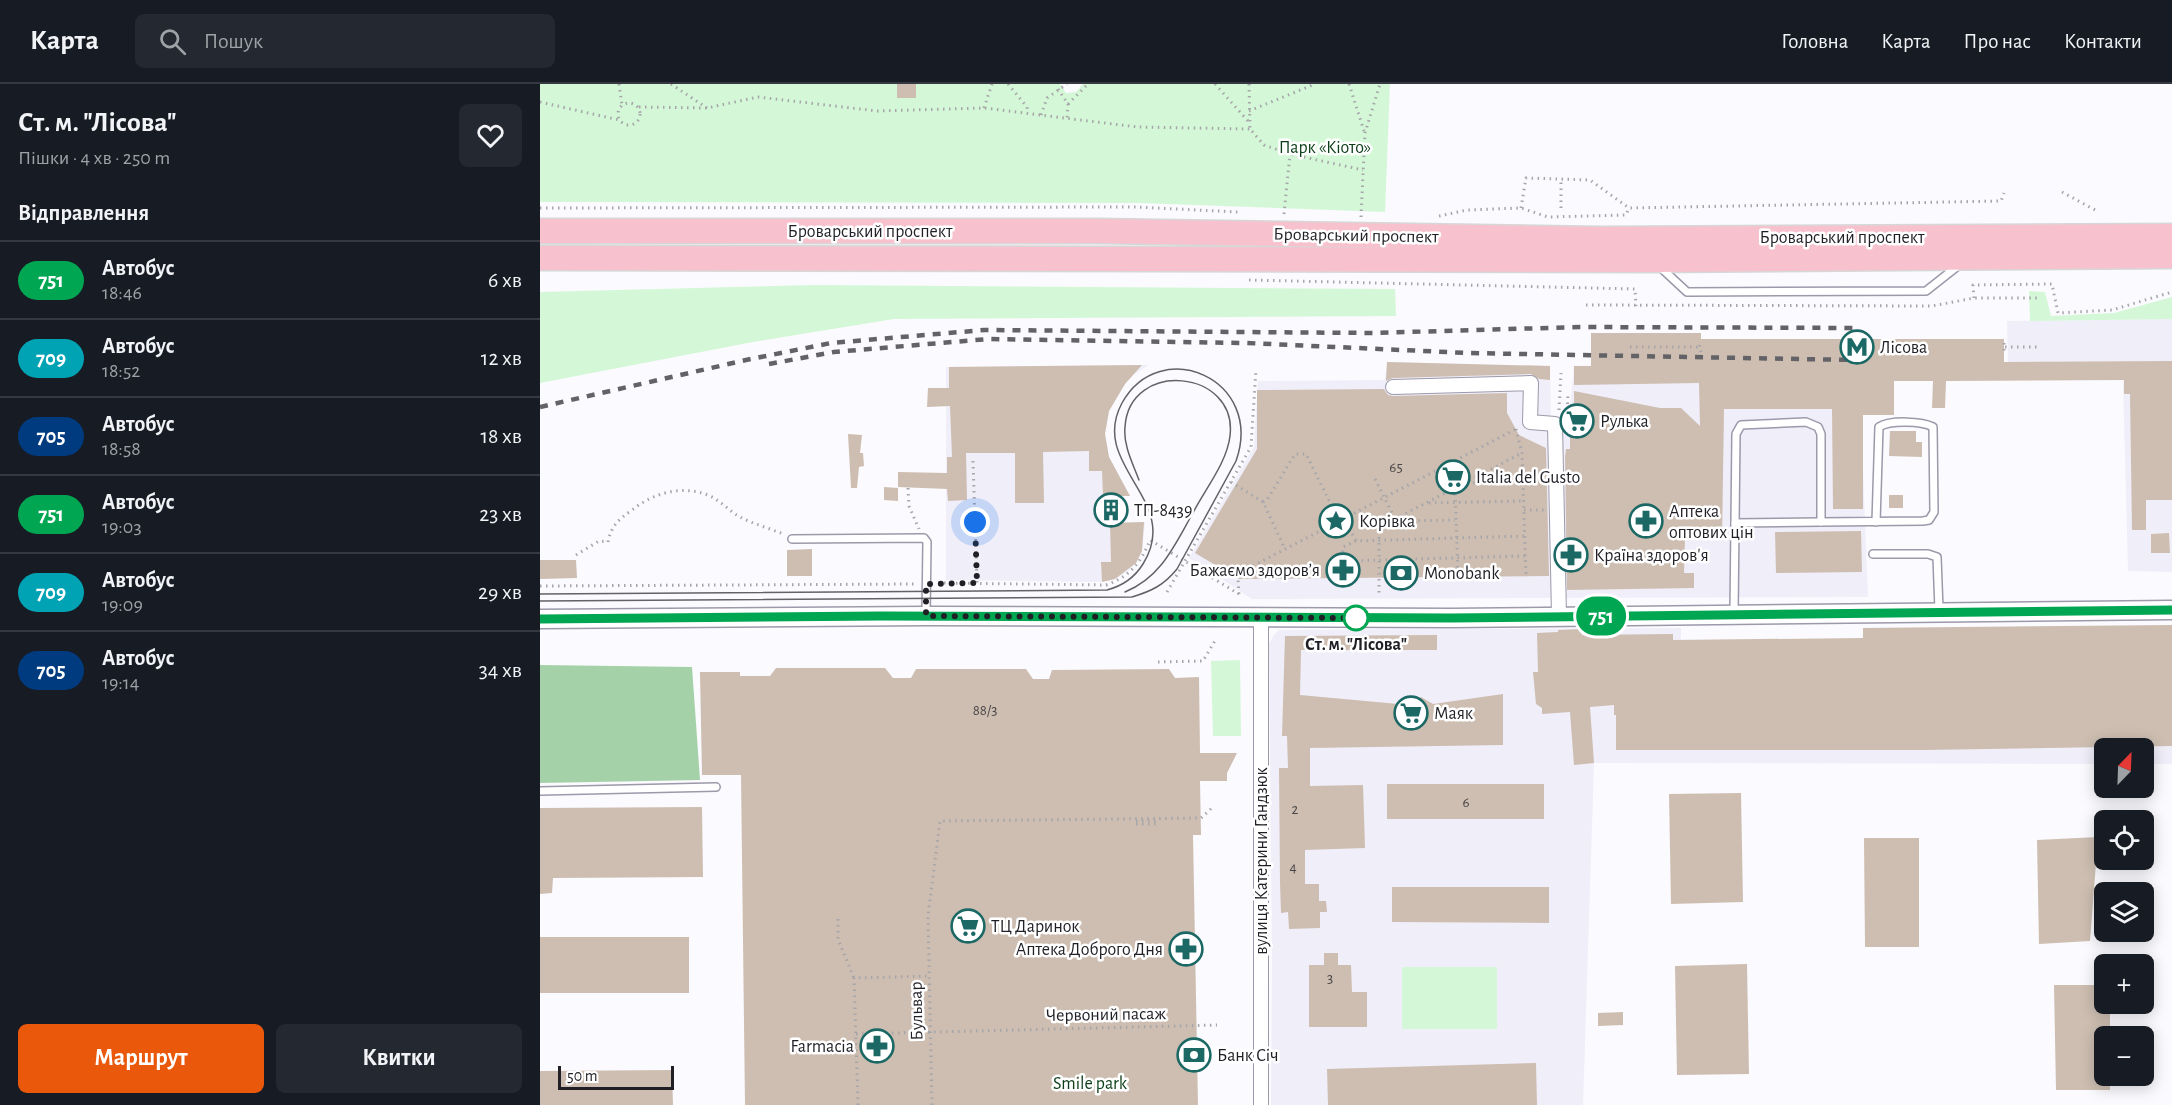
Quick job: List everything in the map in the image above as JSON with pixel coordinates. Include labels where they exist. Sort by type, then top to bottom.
[{"type":"highway","name":"Броварський проспект","points":[[540,231],[1099,231],[1601,239],[2172,236]]},
{"type":"highway","name":"Броварський проспект","points":[[540,258],[1653,260],[2172,256]]},
{"type":"street","points":[[1393,387],[1531,383],[1530,422],[1555,424],[1559,616]]},
{"type":"street","points":[[540,619],[926,616],[1559,616],[2172,610]]},
{"type":"street","name":"вулиця Катерини Гандзюк","points":[[1261,1105],[1262,617]]},
{"type":"lane","points":[[1653,260],[1687,292],[1926,291],[1970,257]]},
{"type":"lane","points":[[1734,614],[1738,428],[1746,423],[1806,422],[1818,427],[1821,434],[1821,522]]},
{"type":"lane","points":[[1735,523],[1876,522],[1923,521],[1932,517],[1934,431],[1930,425],[1887,423],[1879,427],[1876,522]]},
{"type":"lane","points":[[792,539],[922,537],[927,543],[926,616]]},
{"type":"lane","points":[[1874,554],[1928,554],[1937,557],[1939,612]]},
{"type":"lane","points":[[540,791],[716,787]]},
{"type":"path","points":[[619,84],[622,105],[618,112],[619,120]]},
{"type":"path","points":[[671,84],[707,108]]},
{"type":"path","points":[[984,108],[992,84]]},
{"type":"path","points":[[1008,84],[1027,107],[1029,113]]},
{"type":"path","points":[[1041,116],[1047,98],[1067,84]]},
{"type":"path","points":[[1068,104],[1088,84]]},
{"type":"path","points":[[1215,84],[1249,122]]},
{"type":"path","points":[[1249,84],[1250,129],[1264,145],[1290,154],[1362,170]]},
{"type":"path","points":[[1249,111],[1315,84]]},
{"type":"path","points":[[1349,84],[1365,133]]},
{"type":"path","points":[[1350,216],[1361,217],[1365,133],[1380,84]]},
{"type":"path","points":[[1059,88],[1068,104],[1067,119]]},
{"type":"path","points":[[622,105],[628,103],[639,107],[707,108],[758,97],[877,111],[984,108],[1137,127],[1250,129]]},
{"type":"path","points":[[540,102],[619,120],[626,126],[636,124],[641,117],[639,107]]},
{"type":"path","points":[[1273,214],[1284,214],[1290,154]]},
{"type":"path","points":[[1521,208],[1526,178],[1590,180],[1629,208],[2001,201],[2004,193]]},
{"type":"path","points":[[1561,208],[1562,178]]},
{"type":"path","points":[[2062,192],[2097,211]]},
{"type":"path","points":[[540,208],[1135,207],[1238,212]]},
{"type":"path","points":[[1438,216],[1467,210],[1521,208],[1548,217],[1626,215],[1629,208]]},
{"type":"path","points":[[1974,298],[1973,285],[2052,284],[2058,313],[2112,310],[2172,292]]},
{"type":"path","points":[[1586,305],[1932,306],[1974,298],[2038,298]]},
{"type":"path","points":[[2004,352],[2004,345],[2038,347]]},
{"type":"path","points":[[1630,347],[1700,347]]},
{"type":"path","points":[[1167,592],[1251,447],[1256,369]]},
{"type":"path","points":[[1560,408],[1561,373]]},
{"type":"path","points":[[540,586],[977,583],[1106,585],[1121,580],[1131,572],[1150,540],[1239,594],[1238,579],[1241,572],[1516,429],[1522,453],[1526,576]]},
{"type":"path","points":[[1379,594],[1379,528],[1522,453]]},
{"type":"path","points":[[1263,502],[1268,500],[1295,454],[1306,454],[1339,521]]},
{"type":"path","points":[[973,461],[977,583]]},
{"type":"path","points":[[1438,469],[1450,490]]},
{"type":"path","points":[[1375,479],[1395,519]]},
{"type":"path","points":[[1230,482],[1263,502],[1285,549]]},
{"type":"path","points":[[1464,483],[1523,482]]},
{"type":"path","points":[[908,488],[909,506],[922,537]]},
{"type":"path","points":[[1455,488],[1458,577]]},
{"type":"path","points":[[576,555],[599,541],[608,542],[615,524],[642,502],[660,494],[685,490],[709,495],[740,516],[792,539]]},
{"type":"path","points":[[1427,503],[1523,501]]},
{"type":"path","points":[[1524,510],[1546,510]]},
{"type":"path","points":[[1344,518],[1356,541]]},
{"type":"path","points":[[1395,519],[1456,520]]},
{"type":"path","points":[[1524,536],[1356,541],[1343,547],[1342,561],[1525,556]]},
{"type":"path","points":[[1158,662],[1203,661],[1216,639]]},
{"type":"path","name":"Бульвар","points":[[932,1105],[928,916],[940,821],[1201,818],[1213,807]]},
{"type":"path","points":[[1136,823],[1159,823]]},
{"type":"path","points":[[838,919],[838,939],[854,978],[858,1105]]},
{"type":"path","points":[[854,978],[929,976]]},
{"type":"path","name":"Червоний пасаж","points":[[856,1034],[1217,1025]]},
{"type":"shaded area","points":[[2172,319],[2172,361],[2008,362],[2007,321]]},
{"type":"shaded area","points":[[1387,362],[1550,366],[1551,417],[1569,416],[1574,366],[1697,364],[1859,370],[1868,597],[1252,599],[1189,558],[1254,447],[1258,381],[1385,380]]},
{"type":"shaded area","points":[[1149,365],[1133,375],[1124,385],[1109,411],[1105,434],[1109,457],[1130,496],[1100,497],[1100,523],[1145,522],[1142,551],[1136,563],[1115,579],[1102,582],[946,580],[946,367]]},
{"type":"shaded area","points":[[2172,380],[2172,572],[2128,571],[2123,381]]},
{"type":"shaded area","points":[[1681,628],[1681,647],[2172,643],[2172,764],[2154,764],[2154,738],[2094,738],[2094,764],[1594,763],[1583,1105],[1271,1105],[1269,644],[1279,630]]},
{"type":"green space","name":"Парк «Кіото»","points":[[540,84],[1060,84],[1066,93],[1076,92],[1083,84],[1390,84],[1385,212],[1139,203],[540,202]]},
{"type":"green space","points":[[814,285],[1395,289],[1396,316],[894,319],[753,342],[540,383],[540,292]]},
{"type":"green space","points":[[2029,291],[2045,292],[2051,316],[2114,313],[2172,297],[2172,319],[2030,321]]},
{"type":"green space","points":[[1240,660],[1241,736],[1213,736],[1211,661]]},
{"type":"green space","points":[[540,665],[692,667],[700,780],[540,783]]},
{"type":"green space","points":[[1402,967],[1497,967],[1497,1029],[1402,1029]]},
{"type":"building","points":[[897,84],[916,84],[916,98],[897,98]]},
{"type":"building","points":[[1591,333],[1701,333],[1701,339],[2004,339],[2004,362],[2172,361],[2172,500],[2146,500],[2146,530],[2132,530],[2130,394],[2124,394],[2124,380],[1946,381],[1945,408],[1932,408],[1933,381],[1894,381],[1894,415],[1863,415],[1863,509],[1833,509],[1832,409],[1724,409],[1722,540],[1685,538],[1684,573],[1694,573],[1694,588],[1567,590],[1565,457],[1566,449],[1570,449],[1570,405],[1574,405],[1574,391],[1660,408],[1681,408],[1700,426],[1699,383],[1574,385],[1574,366],[1591,366]]},
{"type":"building","points":[[1387,362],[1550,366],[1550,380],[1539,379],[1531,374],[1393,378],[1386,381]]},
{"type":"building","points":[[1142,365],[1125,384],[1109,411],[1105,434],[1109,457],[1130,496],[1119,496],[1120,520],[1104,520],[1102,471],[1089,471],[1089,451],[1043,452],[1044,503],[1015,503],[1015,453],[966,453],[967,500],[948,501],[947,489],[898,487],[898,472],[947,473],[947,457],[952,457],[950,406],[927,407],[928,388],[949,388],[949,367]]},
{"type":"building","points":[[1384,389],[1388,395],[1393,396],[1507,393],[1507,413],[1519,435],[1546,448],[1549,576],[1239,579],[1195,553],[1257,449],[1257,390]]},
{"type":"building","points":[[1890,431],[1916,431],[1916,442],[1922,442],[1922,457],[1889,456]]},
{"type":"building","points":[[848,434],[862,435],[860,453],[863,453],[864,466],[859,467],[857,488],[851,488]]},
{"type":"building","points":[[884,487],[898,488],[898,501],[884,500]]},
{"type":"building","points":[[1889,495],[1903,495],[1903,508],[1889,508]]},
{"type":"building","points":[[1144,522],[1142,551],[1136,563],[1115,579],[1102,582],[1101,562],[1111,562],[1110,523]]},
{"type":"building","points":[[1861,531],[1862,572],[1776,573],[1775,532]]},
{"type":"building","points":[[2169,533],[2170,553],[2151,553],[2151,534]]},
{"type":"building","points":[[812,549],[812,576],[787,576],[787,550]]},
{"type":"building","points":[[540,560],[576,560],[577,578],[540,579]]},
{"type":"building","points":[[2172,625],[2172,746],[2154,746],[2154,738],[2094,738],[2094,747],[1616,750],[1614,705],[1590,707],[1594,763],[1574,765],[1570,712],[1542,714],[1542,708],[1536,704],[1533,672],[1538,672],[1537,633],[1581,629],[1582,635],[1673,634],[1673,640],[1863,638],[1863,628]]},
{"type":"building","points":[[1437,635],[1437,650],[1301,650],[1300,695],[1409,705],[1421,697],[1433,704],[1503,694],[1503,745],[1310,748],[1310,786],[1363,785],[1365,848],[1305,850],[1305,884],[1319,884],[1319,901],[1326,901],[1327,912],[1320,912],[1320,928],[1289,929],[1288,912],[1281,913],[1280,883],[1279,768],[1288,768],[1287,736],[1282,736],[1285,636]]},
{"type":"building","name":"ТЦ Даринок","points":[[776,668],[885,668],[893,678],[911,678],[916,669],[1026,669],[1033,679],[1049,679],[1052,670],[1169,669],[1175,678],[1199,677],[1200,753],[1237,753],[1227,773],[1227,781],[1200,781],[1201,835],[1193,835],[1198,1105],[745,1105],[741,775],[702,775],[700,672],[740,672],[740,676],[770,676]]},
{"type":"building","points":[[1387,784],[1544,784],[1544,819],[1387,819]]},
{"type":"building","points":[[1741,793],[1743,902],[1671,904],[1669,794]]},
{"type":"building","points":[[702,807],[703,877],[553,878],[552,893],[540,894],[540,808]]},
{"type":"building","points":[[2094,837],[2095,870],[2090,941],[2039,944],[2037,840]]},
{"type":"building","points":[[1864,838],[1919,838],[1919,947],[1865,947]]},
{"type":"building","points":[[1392,887],[1549,887],[1549,923],[1392,922]]},
{"type":"building","points":[[540,937],[689,937],[689,993],[540,993]]},
{"type":"building","points":[[1324,953],[1338,953],[1338,965],[1351,965],[1352,992],[1367,992],[1367,1027],[1309,1027],[1309,965],[1324,965]]},
{"type":"building","points":[[1747,964],[1749,1074],[1677,1075],[1675,966]]},
{"type":"building","points":[[2054,985],[2094,985],[2094,1014],[2110,1014],[2110,1026],[2094,1026],[2094,1086],[2110,1086],[2110,1090],[2056,1090]]},
{"type":"building","points":[[1623,1012],[1623,1025],[1598,1026],[1598,1013]]},
{"type":"building","points":[[1536,1063],[1537,1105],[1328,1105],[1327,1069]]},
{"type":"building","points":[[672,1070],[673,1105],[540,1105],[540,1071]]},
{"type":"tram line","points":[[540,594],[1107,590],[1118,586],[1136,573],[1143,564],[1152,541],[1152,521],[1117,446],[1115,425],[1122,403],[1139,382],[1160,371],[1182,369],[1204,375],[1223,388],[1236,408],[1241,432],[1236,461],[1177,569],[1157,587],[1132,597],[540,601]]},
{"type":"tram line","points":[[1125,592],[1149,578],[1166,558],[1225,455],[1230,436],[1228,414],[1218,397],[1201,386],[1182,381],[1162,382],[1144,390],[1131,405],[1125,427],[1127,447],[1139,480]]},
{"type":"railway","points":[[540,407],[831,343],[984,330],[1373,333],[1580,327],[1857,328]]},
{"type":"railway","points":[[769,364],[834,352],[988,339],[1247,343],[1468,353],[1854,360]]},
{"type":"bus line","name":"751","points":[[540,619],[730,616],[1451,618],[2172,610]]},
{"type":"place","name":"Лісова","points":[[1857,347]]},
{"type":"place","name":"Рулька","points":[[1577,421]]},
{"type":"place","name":"Italia del Gusto","points":[[1453,477]]},
{"type":"place","name":"ТП-8439","points":[[1111,510]]},
{"type":"place","name":"Корівка","points":[[1336,521]]},
{"type":"place","name":"Аптека оптових цін","points":[[1646,521]]},
{"type":"place","name":"Країна здоров'я","points":[[1571,555]]},
{"type":"place","name":"Бажаємо здоровʼя","points":[[1343,570]]},
{"type":"place","name":"Monobank","points":[[1401,573]]},
{"type":"place","name":"Ст. м. \"Лісова\"","points":[[1356,618]]},
{"type":"place","name":"Маяк","points":[[1411,713]]},
{"type":"place","name":"ТЦ Даринок","points":[[968,926]]},
{"type":"place","name":"Аптека Доброго Дня","points":[[1186,949]]},
{"type":"place","name":"Farmacia","points":[[877,1046]]},
{"type":"place","name":"Банк Січ","points":[[1194,1055]]},
{"type":"route","points":[[975,522],[977,583],[926,584],[926,616],[1356,618]]},
{"type":"park label","name":"Smile park","points":[[1090,1083]]}]
